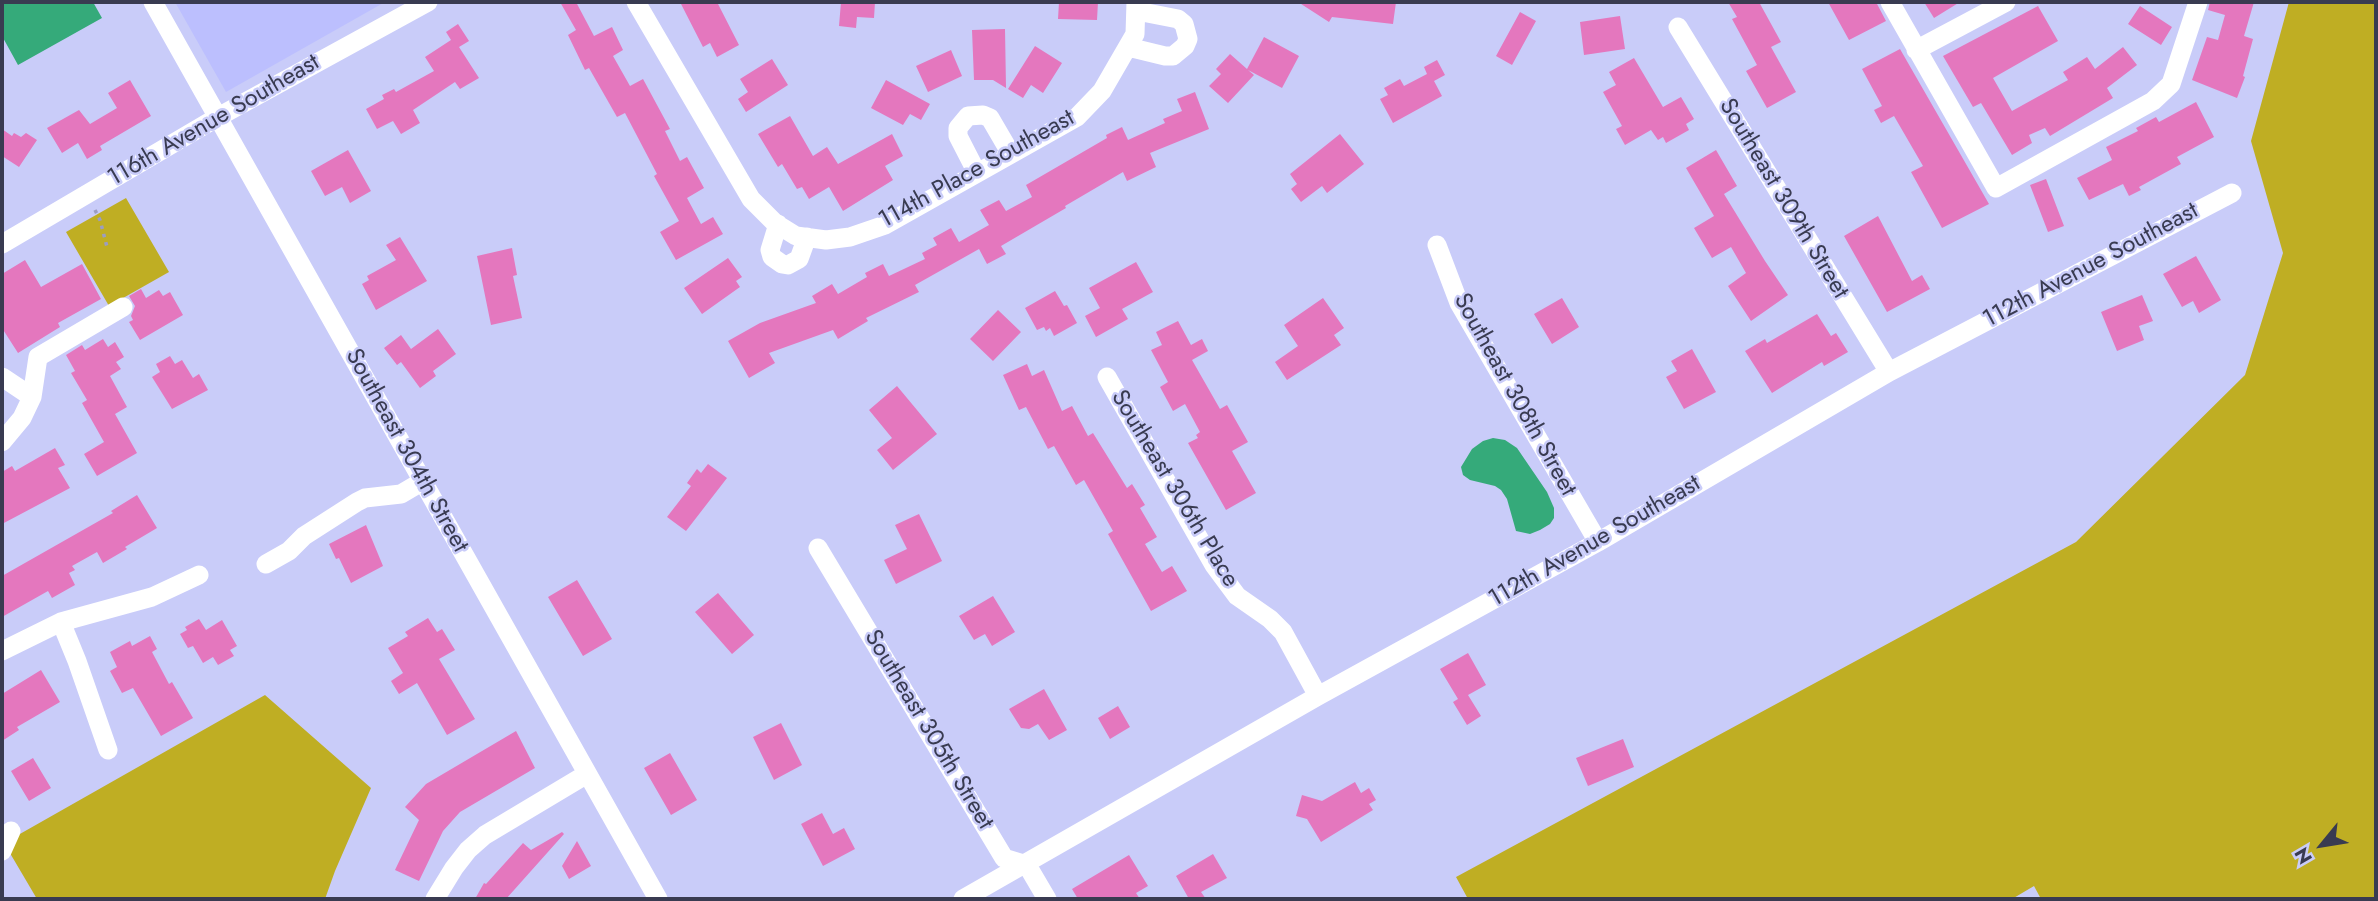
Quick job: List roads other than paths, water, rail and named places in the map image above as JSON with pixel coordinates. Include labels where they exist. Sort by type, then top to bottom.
[{"type":"street","name":"Southeast 304th Street","points":[[153,2],[658,899]]},
{"type":"street","name":"116th Avenue Southeast","points":[[2,244],[218,117],[428,2]]},
{"type":"street","points":[[636,2],[751,199],[778,224],[801,236],[799,259],[788,265],[776,262],[770,250],[778,224]]},
{"type":"street","points":[[1890,2],[1996,188],[2153,102],[2171,84],[2198,2]]},
{"type":"street","points":[[1916,50],[2006,2]]},
{"type":"street","points":[[1137,6],[1178,19],[1184,24],[1188,39],[1185,46],[1173,56],[1165,56],[1131,41],[1137,6]]},
{"type":"street","name":"Southeast 309th Street","points":[[1678,27],[1889,372]]},
{"type":"street","name":"114th Place Southeast","points":[[801,236],[826,240],[850,237],[885,225],[1077,117],[1101,90],[1131,41]]},
{"type":"street","points":[[977,173],[958,136],[962,121],[968,116],[983,115],[990,118],[1011,154]]},
{"type":"street","name":"112th Avenue Southeast","points":[[963,899],[1027,865],[1318,696],[1598,542],[1889,372],[2232,193]]},
{"type":"street","name":"Southeast 308th Street","points":[[1437,245],[1459,303],[1598,542]]},
{"type":"street","points":[[2,442],[22,418],[32,397],[38,357],[123,307]]},
{"type":"street","points":[[2,377],[32,397]]},
{"type":"street","name":"Southeast 306th Place","points":[[1107,377],[1219,572],[1237,596],[1270,619],[1283,632],[1318,696]]},
{"type":"street","points":[[266,564],[289,551],[304,536],[357,502],[365,498],[401,494],[423,481]]},
{"type":"street","name":"Southeast 305th Street","points":[[818,548],[1004,858],[1027,865],[1047,899]]},
{"type":"street","points":[[2,651],[61,622],[152,597],[199,575]]},
{"type":"street","points":[[61,622],[108,750]]},
{"type":"street","points":[[435,899],[468,850],[485,835],[587,774]]},
{"type":"street","points":[[2,851],[11,831]]}]
